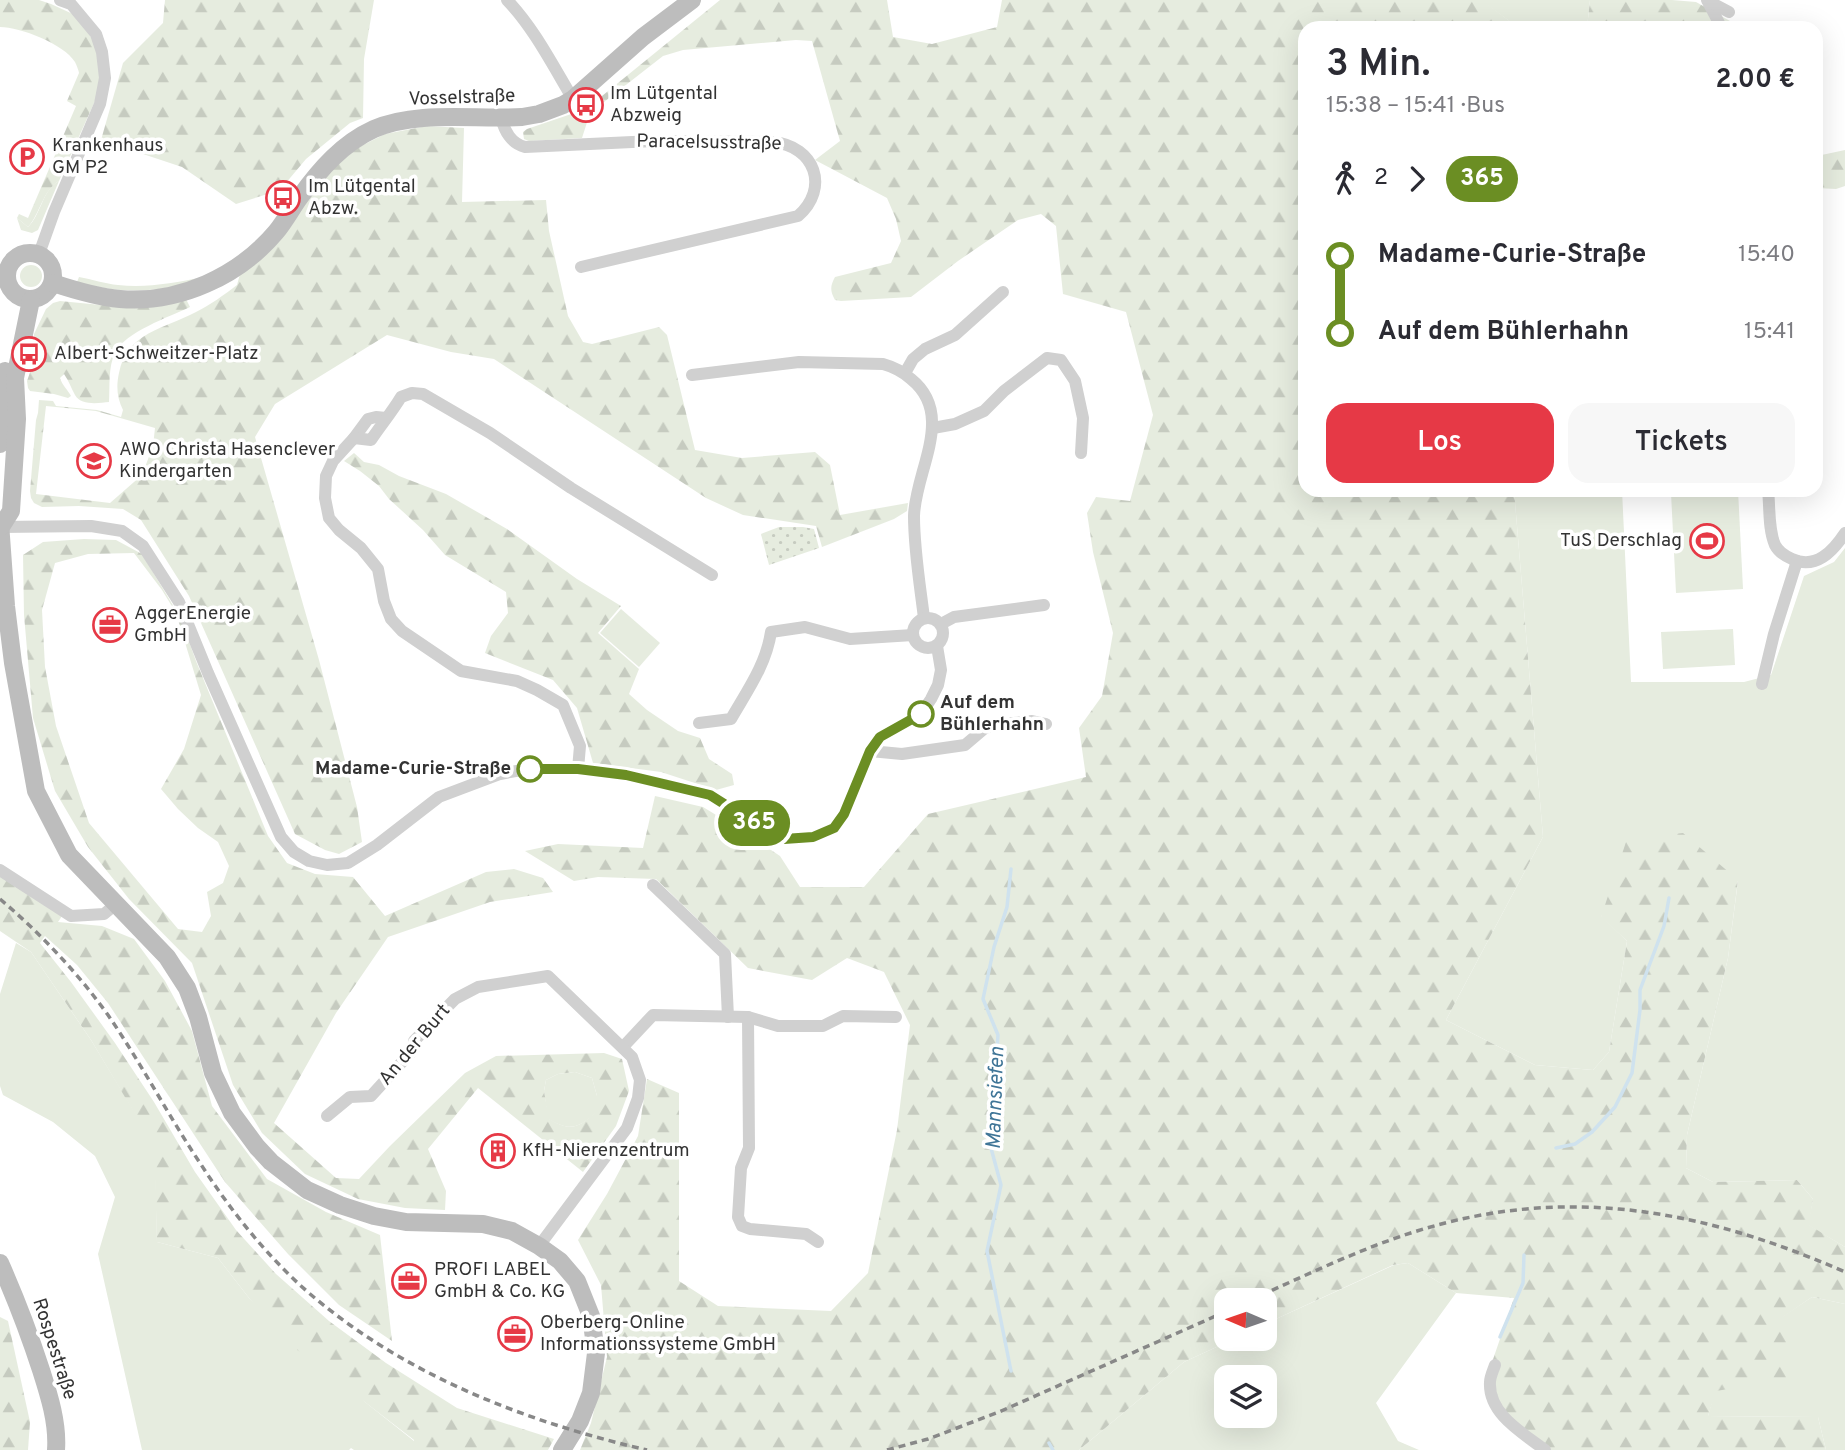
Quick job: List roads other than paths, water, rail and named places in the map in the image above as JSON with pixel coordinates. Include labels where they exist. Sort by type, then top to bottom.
[{"type":"street","points":[[39,254],[100,104],[105,78],[102,52],[96,34],[71,4],[60,0]]},
{"type":"street","points":[[507,0],[535,37],[573,99]]},
{"type":"street","name":"Vosselstraße","points":[[53,283],[94,295],[120,299],[163,297],[202,285],[232,271],[257,251],[276,231],[319,172],[354,141],[384,126],[415,118],[501,118],[539,114],[563,105],[643,37],[692,0]]},
{"type":"street","points":[[1707,0],[1729,12]]},
{"type":"street","points":[[1707,0],[1718,21]]},
{"type":"street","name":"Paracelsusstraße","points":[[501,118],[510,137],[516,144],[525,147],[654,141],[773,142],[792,145],[810,162],[816,183],[810,202],[798,216],[581,267]]},
{"type":"street","points":[[39,254],[52,266],[53,283],[44,295],[26,299],[12,290],[7,279],[6,255],[39,254]]},
{"type":"street","points":[[905,373],[913,359],[925,349],[955,335],[1003,292]]},
{"type":"street","points":[[0,444],[5,373],[26,299]]},
{"type":"street","points":[[26,299],[15,379],[17,419],[11,511],[0,526],[13,663],[36,791],[69,855],[167,957],[187,988],[213,1073],[232,1113],[271,1162],[307,1190],[374,1216],[406,1222],[483,1224],[512,1231],[539,1245],[560,1261],[577,1281],[591,1316],[596,1353],[591,1393],[580,1421],[562,1450]]},
{"type":"street","points":[[933,428],[955,424],[984,411],[1004,391],[1048,358],[1061,360],[1075,381],[1083,418],[1081,453]]},
{"type":"street","points":[[692,374],[799,362],[883,364],[905,373],[917,383],[926,395],[933,428],[914,516],[923,618]]},
{"type":"street","points":[[578,769],[580,747],[563,705],[517,681],[461,671],[402,631],[391,619],[384,601],[378,569],[361,548],[338,530],[329,518],[324,498],[326,476],[333,461],[354,438],[371,440],[401,397],[412,393],[423,394],[490,433],[571,488],[712,575]]},
{"type":"street","points":[[1769,497],[1775,546],[1797,561],[1809,562],[1822,557],[1833,549],[1845,533]]},
{"type":"street","points":[[0,526],[92,526],[122,531],[143,546],[179,603],[281,837],[294,852],[309,861],[327,864],[348,863],[377,845],[439,797],[500,774],[527,769],[578,769],[626,775],[710,795],[784,839],[813,837],[834,828],[844,814],[870,751],[880,737],[921,714],[931,699],[941,670],[937,646]]},
{"type":"street","points":[[1762,684],[1774,634],[1797,561]]},
{"type":"street","points":[[941,624],[954,617],[1045,605]]},
{"type":"street","points":[[923,618],[933,618],[941,624],[944,634],[937,646],[922,648],[914,640],[915,625],[923,618]]},
{"type":"street","points":[[699,723],[731,719],[761,668],[769,649],[771,632],[805,628],[850,639],[913,635]]},
{"type":"street","points":[[1762,642],[1774,634]]},
{"type":"street","points":[[870,751],[902,754],[953,747],[965,745],[985,728],[996,725],[1032,720],[1046,724]]},
{"type":"street","points":[[0,870],[71,916],[104,914],[116,904]]},
{"type":"street","points":[[653,885],[725,954],[728,1017]]},
{"type":"street","name":"An der Burt","points":[[327,1116],[350,1097],[372,1096],[414,1049],[414,1041],[454,999],[478,987],[548,976],[632,1056],[639,1080],[638,1098],[627,1128],[539,1245]]},
{"type":"street","points":[[623,1047],[653,1015],[748,1017],[778,1026],[823,1026],[843,1016],[896,1017]]},
{"type":"street","points":[[748,1017],[749,1148],[741,1168],[738,1217],[742,1226],[750,1229],[806,1234],[818,1242]]},
{"type":"street","name":"Rospestraße","points":[[0,1263],[35,1350],[52,1407],[57,1447]]},
{"type":"street","points":[[1495,1365],[1490,1382],[1492,1401],[1500,1414],[1545,1450]]},
{"type":"waterway","name":"Mannsiefen","points":[[1011,869],[1007,907],[994,947],[983,999],[998,1035],[991,1148],[1001,1185],[987,1251],[1011,1371]]},
{"type":"waterway","points":[[1556,1148],[1575,1144],[1592,1132],[1615,1107],[1632,1073],[1640,990],[1664,926],[1669,898]]},
{"type":"waterway","points":[[1500,1337],[1523,1283],[1524,1255]]},
{"type":"waterway","name":"Mannsiefen","points":[[1049,1443],[1053,1450]]},
{"type":"railway","points":[[0,899],[58,954],[96,999],[223,1196],[247,1228],[301,1286],[338,1317],[378,1344],[463,1389],[554,1424],[647,1450]]},
{"type":"railway","points":[[1277,1288],[1353,1254],[1417,1231],[1473,1217],[1527,1209],[1581,1207],[1687,1219],[1740,1233],[1845,1272]]},
{"type":"railway","points":[[887,1450],[928,1439],[999,1412],[1214,1317]]},
{"type":"place","name":"Im Lütgental Abzweig","points":[[586,105]]},
{"type":"place","name":"Krankenhaus GM P2","points":[[27,157]]},
{"type":"place","name":"Im Lütgental Abzw.","points":[[283,198]]},
{"type":"place","name":"Albert-Schweitzer-Platz","points":[[29,354]]},
{"type":"place","name":"AWO Christa Hasenclever Kindergarten","points":[[94,461]]},
{"type":"place","name":"TuS Derschlag","points":[[1707,541]]},
{"type":"place","name":"AggerEnergie GmbH","points":[[110,625]]},
{"type":"place","name":"Auf dem Bühlerhahn","points":[[921,714]]},
{"type":"place","name":"Madame-Curie-Straße","points":[[530,769]]},
{"type":"place","name":"KfH-Nierenzentrum","points":[[498,1151]]},
{"type":"place","name":"PROFI LABEL GmbH & Co. KG","points":[[409,1281]]},
{"type":"place","name":"Oberberg-Online Informationssysteme GmbH","points":[[515,1334]]}]
